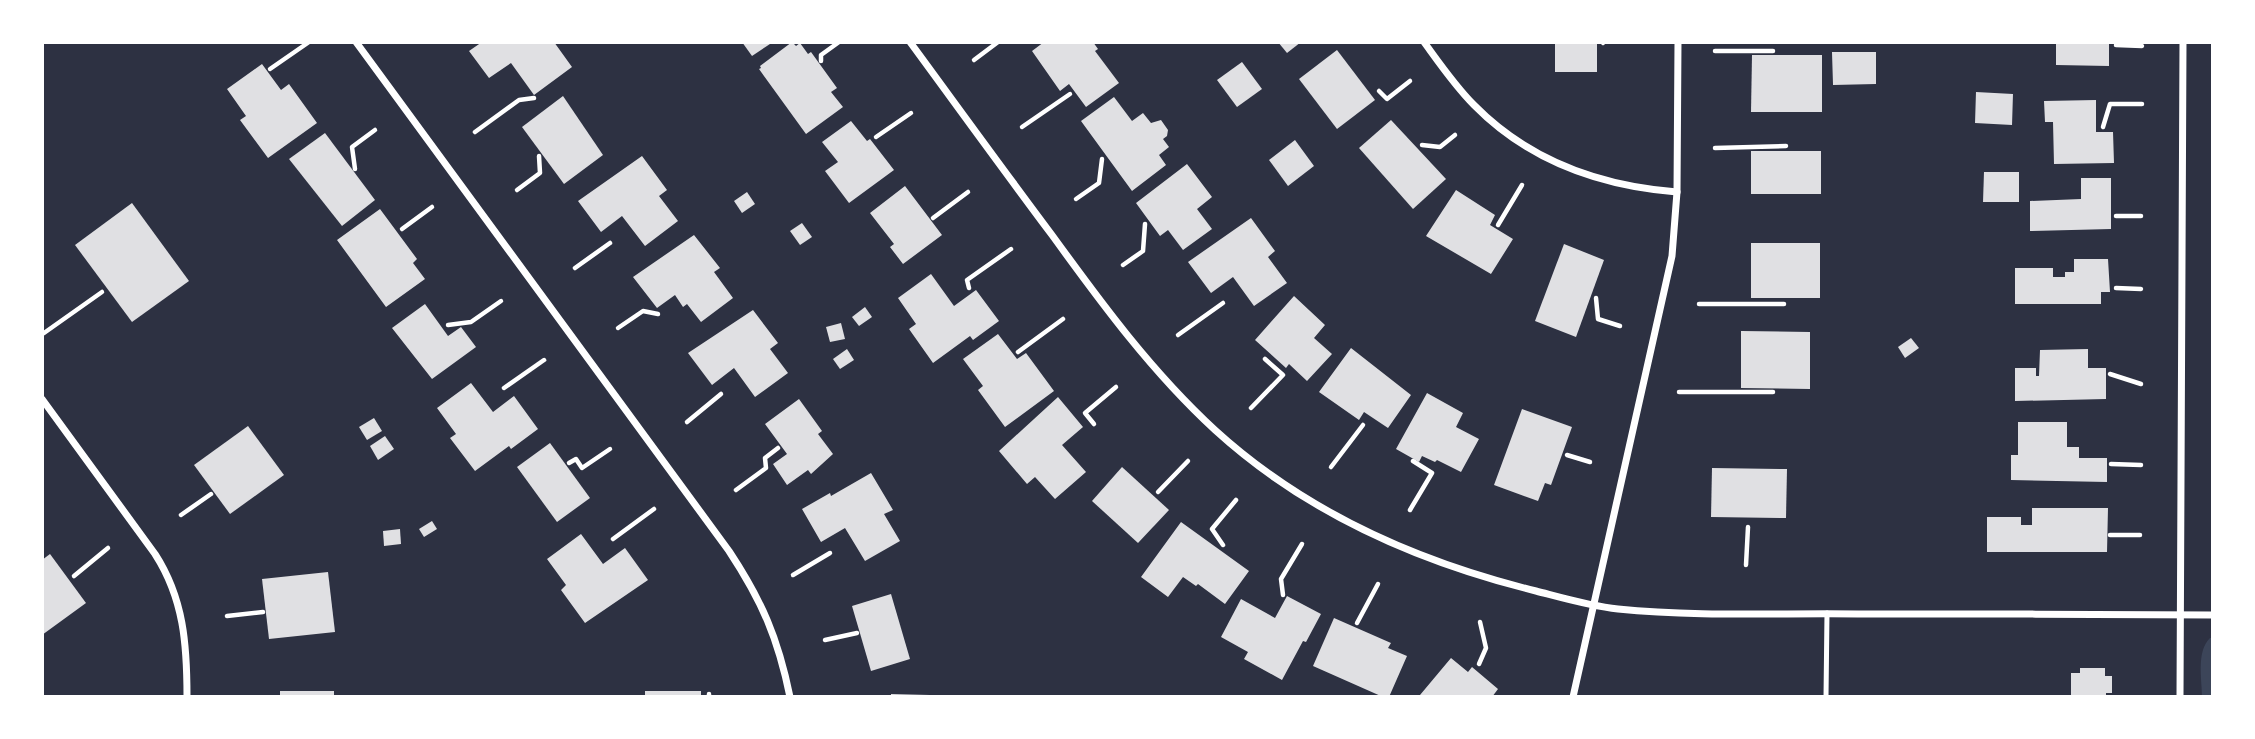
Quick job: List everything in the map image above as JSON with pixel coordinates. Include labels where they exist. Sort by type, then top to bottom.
[{"type":"street","points":[[356,42],[729,551],[758,597],[772,629],[781,654],[790,697]]},
{"type":"street","points":[[910,42],[1132,344],[1185,401],[1252,461],[1329,512],[1409,552],[1478,576],[1594,606],[1650,611],[2213,615]]},
{"type":"street","points":[[1424,42],[1475,107],[1534,151],[1569,169],[1607,182],[1677,192]]},
{"type":"street","points":[[1573,697],[1666,290],[1675,240],[1678,42]]},
{"type":"street","points":[[2180,697],[2183,42]]},
{"type":"street","points":[[42,399],[155,554],[170,581],[181,610],[186,640],[187,697]]},
{"type":"lane","points":[[1826,697],[1827,613]]},
{"type":"path","points":[[270,69],[309,42]]},
{"type":"path","points":[[821,61],[821,55],[839,42]]},
{"type":"path","points":[[974,60],[998,42]]},
{"type":"path","points":[[2116,45],[2142,46]]},
{"type":"path","points":[[1716,51],[1773,51]]},
{"type":"path","points":[[1379,91],[1387,99],[1410,81]]},
{"type":"path","points":[[1022,127],[1070,94]]},
{"type":"path","points":[[475,132],[519,100],[534,99]]},
{"type":"path","points":[[2103,127],[2110,104],[2142,104]]},
{"type":"path","points":[[876,137],[911,113]]},
{"type":"path","points":[[355,169],[352,147],[375,130]]},
{"type":"path","points":[[1422,145],[1440,148],[1455,135]]},
{"type":"path","points":[[1715,148],[1786,146]]},
{"type":"path","points":[[517,190],[540,173],[539,156]]},
{"type":"path","points":[[1076,199],[1099,183],[1102,159]]},
{"type":"path","points":[[1498,225],[1522,185]]},
{"type":"path","points":[[933,218],[968,192]]},
{"type":"path","points":[[402,229],[432,207]]},
{"type":"path","points":[[2116,216],[2141,216]]},
{"type":"path","points":[[1123,265],[1143,251],[1145,224]]},
{"type":"path","points":[[575,268],[610,243]]},
{"type":"path","points":[[969,288],[967,280],[1011,249]]},
{"type":"path","points":[[2116,288],[2141,289]]},
{"type":"path","points":[[44,333],[103,292]]},
{"type":"path","points":[[1596,298],[1598,319],[1620,326]]},
{"type":"path","points":[[448,325],[471,322],[501,301]]},
{"type":"path","points":[[1178,335],[1223,303]]},
{"type":"path","points":[[1699,304],[1784,304]]},
{"type":"path","points":[[618,328],[643,311],[658,314]]},
{"type":"path","points":[[1018,352],[1063,319]]},
{"type":"path","points":[[1251,408],[1283,375],[1265,359]]},
{"type":"path","points":[[504,387],[544,360]]},
{"type":"path","points":[[2110,374],[2141,384]]},
{"type":"path","points":[[1094,424],[1085,414],[1115,387]]},
{"type":"path","points":[[1679,392],[1773,392]]},
{"type":"path","points":[[687,422],[721,394]]},
{"type":"path","points":[[1331,467],[1363,425]]},
{"type":"path","points":[[736,490],[766,468],[765,458],[778,448]]},
{"type":"path","points":[[569,463],[576,459],[582,468],[610,449]]},
{"type":"path","points":[[1567,455],[1590,463]]},
{"type":"path","points":[[1157,492],[1188,461]]},
{"type":"path","points":[[1410,510],[1432,473],[1413,461]]},
{"type":"path","points":[[2111,464],[2141,465]]},
{"type":"path","points":[[181,515],[211,494]]},
{"type":"path","points":[[1223,545],[1212,529],[1236,500]]},
{"type":"path","points":[[613,539],[654,509]]},
{"type":"path","points":[[1746,565],[1748,527]]},
{"type":"path","points":[[2110,535],[2140,535]]},
{"type":"path","points":[[1283,595],[1281,579],[1302,544]]},
{"type":"path","points":[[74,576],[108,548]]},
{"type":"path","points":[[793,575],[830,553]]},
{"type":"path","points":[[1357,623],[1378,584]]},
{"type":"path","points":[[227,616],[263,612]]},
{"type":"path","points":[[1479,664],[1486,648],[1480,622]]},
{"type":"path","points":[[825,640],[857,633]]},
{"type":"shaded area","points":[[2210,638],[2213,638],[2213,697],[2202,697],[2201,658]]},
{"type":"building","points":[[482,42],[554,42],[572,67],[534,95],[511,63],[489,78],[469,51]]},
{"type":"building","points":[[742,42],[773,42],[752,56]]},
{"type":"building","points":[[792,42],[796,46],[800,43],[808,54],[811,52],[837,88],[831,92],[843,107],[806,134],[759,69]]},
{"type":"building","points":[[1044,42],[1093,42],[1098,49],[1095,51],[1119,83],[1086,107],[1069,84],[1060,91],[1032,51]]},
{"type":"building","points":[[1278,42],[1301,42],[1287,53]]},
{"type":"building","points":[[1555,42],[1597,42],[1597,72],[1555,72]]},
{"type":"building","points":[[2056,42],[2109,42],[2109,66],[2056,65]]},
{"type":"building","points":[[1337,50],[1375,100],[1337,129],[1299,79]]},
{"type":"building","points":[[1832,52],[1876,52],[1876,84],[1833,85]]},
{"type":"building","points":[[1752,55],[1822,55],[1822,112],[1751,112]]},
{"type":"building","points":[[1242,62],[1262,89],[1237,107],[1217,80]]},
{"type":"building","points":[[262,64],[281,90],[289,84],[317,123],[268,158],[240,120],[246,116],[227,89]]},
{"type":"building","points":[[1976,92],[2013,94],[2012,125],[1975,123]]},
{"type":"building","points":[[563,96],[603,155],[564,184],[522,127]]},
{"type":"building","points":[[1114,97],[1132,121],[1143,113],[1151,123],[1161,120],[1168,130],[1163,139],[1169,147],[1159,155],[1166,165],[1132,191],[1081,121]]},
{"type":"building","points":[[2096,100],[2096,132],[2113,132],[2114,163],[2054,164],[2053,122],[2045,122],[2044,101]]},
{"type":"building","points":[[1391,120],[1446,179],[1413,209],[1359,148]]},
{"type":"building","points":[[851,121],[867,141],[870,139],[894,170],[849,203],[825,171],[838,162],[822,142]]},
{"type":"building","points":[[325,133],[375,200],[342,226],[289,159]]},
{"type":"building","points":[[1295,140],[1314,166],[1288,186],[1269,160]]},
{"type":"building","points":[[1751,151],[1821,151],[1821,194],[1751,194]]},
{"type":"building","points":[[642,156],[667,190],[659,196],[678,221],[645,246],[622,216],[601,232],[578,201]]},
{"type":"building","points":[[1187,164],[1212,197],[1197,209],[1212,229],[1183,250],[1168,230],[1160,236],[1136,203]]},
{"type":"building","points":[[1984,172],[2019,172],[2019,202],[1983,202]]},
{"type":"building","points":[[2081,178],[2111,178],[2111,229],[2030,231],[2030,201],[2081,199]]},
{"type":"building","points":[[905,186],[942,235],[903,264],[890,247],[894,244],[870,213]]},
{"type":"building","points":[[1456,190],[1495,215],[1490,225],[1513,239],[1491,274],[1426,236]]},
{"type":"building","points":[[747,192],[755,204],[742,213],[734,201]]},
{"type":"building","points":[[132,203],[189,281],[132,322],[75,245]]},
{"type":"building","points":[[380,209],[417,259],[413,263],[425,279],[386,307],[337,240]]},
{"type":"building","points":[[1251,218],[1275,251],[1268,257],[1287,283],[1254,306],[1233,277],[1211,293],[1188,262]]},
{"type":"building","points":[[802,223],[812,237],[800,245],[790,231]]},
{"type":"building","points":[[694,235],[720,268],[714,272],[733,298],[701,322],[687,304],[683,307],[675,295],[657,308],[633,277]]},
{"type":"building","points":[[1751,243],[1820,243],[1820,298],[1751,298]]},
{"type":"building","points":[[1564,244],[1604,260],[1576,337],[1535,321]]},
{"type":"building","points":[[2074,259],[2108,259],[2110,292],[2101,292],[2101,304],[2015,304],[2015,268],[2053,268],[2053,277],[2065,277],[2065,272],[2074,272]]},
{"type":"building","points":[[931,274],[954,306],[976,290],[999,321],[973,340],[970,336],[933,363],[909,329],[916,324],[898,298]]},
{"type":"building","points":[[1294,296],[1325,325],[1314,338],[1332,354],[1307,381],[1289,364],[1286,368],[1255,340]]},
{"type":"building","points":[[425,304],[448,336],[461,327],[476,347],[432,379],[392,328]]},
{"type":"building","points":[[865,307],[872,317],[859,326],[852,317]]},
{"type":"building","points":[[753,310],[778,343],[770,349],[788,373],[755,397],[734,368],[712,385],[688,353]]},
{"type":"building","points":[[841,323],[845,339],[830,342],[826,327]]},
{"type":"building","points":[[1741,331],[1810,332],[1810,389],[1741,388]]},
{"type":"building","points":[[998,334],[1017,359],[1026,353],[1054,391],[1005,427],[978,390],[983,386],[963,359]]},
{"type":"building","points":[[1911,338],[1919,348],[1905,358],[1898,347]]},
{"type":"building","points":[[1351,348],[1411,395],[1388,428],[1364,412],[1359,420],[1319,392]]},
{"type":"building","points":[[847,349],[854,360],[840,369],[833,359]]},
{"type":"building","points":[[2088,349],[2088,368],[2106,368],[2106,399],[2015,401],[2015,368],[2036,368],[2036,376],[2039,376],[2040,350]]},
{"type":"building","points":[[471,383],[493,412],[514,396],[538,429],[475,471],[450,438],[456,434],[437,408]]},
{"type":"building","points":[[1427,393],[1463,413],[1456,427],[1479,439],[1461,472],[1422,456],[1419,462],[1396,449]]},
{"type":"building","points":[[1058,397],[1083,427],[1062,445],[1086,472],[1055,499],[1035,477],[1027,484],[999,451]]},
{"type":"building","points":[[799,399],[822,431],[818,434],[833,454],[811,474],[808,470],[787,485],[773,464],[787,454],[765,424]]},
{"type":"building","points":[[1522,409],[1572,427],[1551,485],[1545,483],[1538,501],[1494,485]]},
{"type":"building","points":[[374,418],[382,431],[367,440],[359,427]]},
{"type":"building","points":[[2018,422],[2067,422],[2067,447],[2079,447],[2079,458],[2107,458],[2107,482],[2011,480],[2011,455],[2018,455]]},
{"type":"building","points":[[248,426],[284,475],[230,514],[194,465]]},
{"type":"building","points":[[385,436],[394,449],[378,460],[370,446]]},
{"type":"building","points":[[550,443],[590,498],[557,522],[517,467]]},
{"type":"building","points":[[1122,467],[1169,510],[1138,543],[1092,501]]},
{"type":"building","points":[[1712,468],[1787,469],[1786,518],[1711,517]]},
{"type":"building","points":[[871,473],[893,510],[884,514],[900,541],[865,561],[845,528],[821,542],[802,509]]},
{"type":"building","points":[[2032,508],[2108,508],[2107,552],[1987,552],[1987,517],[2021,517],[2021,525],[2032,525]]},
{"type":"building","points":[[432,521],[437,529],[424,537],[419,529]]},
{"type":"building","points":[[1181,522],[1249,571],[1225,604],[1198,584],[1196,586],[1183,577],[1168,597],[1141,577]]},
{"type":"building","points":[[400,529],[401,544],[384,546],[383,531]]},
{"type":"building","points":[[581,534],[603,564],[625,548],[648,580],[585,623],[561,590],[566,585],[547,559]]},
{"type":"building","points":[[50,554],[86,603],[42,635],[42,560]]},
{"type":"building","points":[[328,572],[335,632],[269,639],[262,579]]},
{"type":"building","points":[[891,594],[910,659],[871,671],[852,606]]},
{"type":"building","points":[[1287,596],[1321,614],[1282,680],[1244,659],[1248,652],[1221,637],[1241,599],[1275,618]]},
{"type":"building","points":[[1334,618],[1391,643],[1388,648],[1407,656],[1389,697],[1383,697],[1313,666]]},
{"type":"building","points":[[1451,658],[1468,672],[1472,667],[1498,689],[1492,697],[1422,697],[1420,695]]},
{"type":"building","points":[[2080,668],[2105,668],[2105,676],[2112,676],[2112,693],[2106,693],[2106,697],[2071,697],[2071,673],[2080,673]]},
{"type":"building","points":[[280,691],[334,691],[334,697],[280,697]]},
{"type":"building","points":[[645,691],[701,691],[701,697],[645,697]]},
{"type":"building","points":[[891,694],[930,695],[930,697],[891,697]]}]
